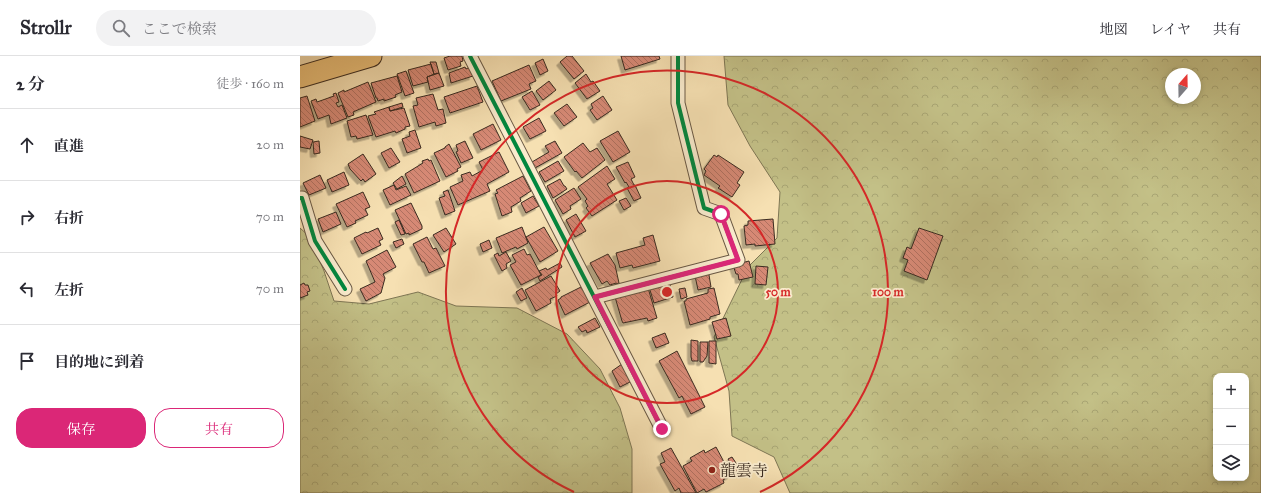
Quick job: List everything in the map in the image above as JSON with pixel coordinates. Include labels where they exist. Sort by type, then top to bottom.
[{"type":"main road","points":[[300,77],[371,56]]},
{"type":"street","points":[[470,56],[662,429]]},
{"type":"street","points":[[595,297],[738,260],[721,214],[704,208],[678,103],[678,56]]},
{"type":"street","points":[[300,198],[302,198],[315,241],[345,289]]},
{"type":"green space","points":[[724,56],[1261,56],[1261,493],[790,493],[774,457],[732,436],[729,391],[714,337],[748,267],[777,238],[780,192],[750,146],[728,105]]},
{"type":"green space","points":[[300,228],[310,237],[334,301],[369,304],[418,292],[456,306],[517,308],[567,334],[600,369],[620,408],[632,449],[632,493],[300,493]]},
{"type":"building","points":[[450,56],[462,56],[463,61],[460,62],[461,66],[448,70],[444,58]]},
{"type":"building","points":[[567,56],[572,56],[584,71],[574,79],[560,62]]},
{"type":"building","points":[[621,56],[659,56],[660,59],[625,70]]},
{"type":"building","points":[[543,59],[548,71],[540,75],[535,63]]},
{"type":"building","points":[[430,62],[436,62],[439,73],[434,74]]},
{"type":"building","points":[[431,64],[434,74],[427,77],[428,82],[413,86],[408,70]]},
{"type":"building","points":[[529,65],[536,81],[529,84],[531,89],[501,101],[492,81]]},
{"type":"building","points":[[465,67],[466,69],[470,67],[473,76],[451,83],[449,73]]},
{"type":"building","points":[[406,71],[414,93],[405,96],[397,74]]},
{"type":"building","points":[[439,73],[444,86],[430,90],[427,77]]},
{"type":"building","points":[[586,74],[591,82],[593,81],[600,91],[587,99],[575,83]]},
{"type":"building","points":[[397,76],[402,92],[395,95],[396,97],[384,101],[384,99],[378,101],[371,83]]},
{"type":"building","points":[[549,81],[556,90],[543,100],[536,91]]},
{"type":"building","points":[[368,82],[376,102],[353,112],[354,115],[348,117],[338,93]]},
{"type":"building","points":[[477,86],[483,102],[450,113],[444,97]]},
{"type":"building","points":[[532,91],[540,105],[530,110],[522,97]]},
{"type":"building","points":[[336,93],[339,102],[336,103],[338,107],[342,105],[347,118],[331,124],[329,115],[318,119],[311,101],[316,99],[317,102],[334,96],[333,94]]},
{"type":"building","points":[[433,94],[438,110],[443,109],[446,123],[436,126],[435,122],[419,127],[413,106],[418,105],[416,98]]},
{"type":"building","points":[[307,96],[315,121],[300,127],[300,98]]},
{"type":"building","points":[[603,96],[612,110],[597,120],[590,110],[593,108],[591,104]]},
{"type":"building","points":[[402,103],[403,107],[390,111],[389,107]]},
{"type":"building","points":[[567,104],[577,117],[564,126],[554,113]]},
{"type":"building","points":[[389,107],[390,111],[404,108],[410,126],[405,127],[405,129],[396,133],[395,131],[376,137],[368,116],[376,114],[374,112]]},
{"type":"building","points":[[366,115],[373,135],[357,139],[356,136],[351,137],[347,121]]},
{"type":"building","points":[[539,118],[546,131],[530,139],[523,127]]},
{"type":"building","points":[[493,124],[501,140],[481,150],[473,134]]},
{"type":"building","points":[[415,130],[421,148],[407,153],[402,139],[410,136],[409,132]]},
{"type":"building","points":[[618,131],[630,152],[613,162],[600,141]]},
{"type":"building","points":[[300,136],[313,140],[310,149],[300,147]]},
{"type":"building","points":[[319,141],[320,153],[314,154],[313,142]]},
{"type":"building","points":[[465,141],[473,158],[461,163],[456,152],[458,151],[456,145]]},
{"type":"building","points":[[555,141],[562,153],[535,168],[532,162],[549,152],[545,146]]},
{"type":"building","points":[[583,143],[590,152],[597,148],[605,160],[582,178],[576,171],[575,172],[564,157]]},
{"type":"building","points":[[449,144],[461,167],[457,169],[458,171],[446,177],[434,153],[445,148]]},
{"type":"building","points":[[391,148],[400,162],[389,168],[381,153]]},
{"type":"building","points":[[499,152],[509,172],[487,184],[490,191],[458,205],[450,187],[463,181],[461,175],[470,172],[472,176],[483,170],[479,162]]},
{"type":"building","points":[[363,154],[376,174],[365,182],[363,179],[361,181],[350,169],[348,164]]},
{"type":"building","points":[[714,155],[717,157],[718,155],[744,172],[737,183],[740,185],[732,197],[718,188],[720,186],[704,175],[706,171],[704,169]]},
{"type":"building","points":[[428,159],[429,161],[431,160],[440,181],[414,193],[405,174],[423,163],[422,161]]},
{"type":"building","points":[[558,161],[564,171],[545,182],[539,172]]},
{"type":"building","points":[[628,162],[635,177],[631,179],[641,198],[634,201],[627,188],[629,187],[616,167]]},
{"type":"building","points":[[607,166],[615,179],[607,184],[617,200],[592,216],[586,208],[588,206],[585,201],[587,199],[578,187]]},
{"type":"building","points":[[344,172],[349,185],[332,192],[327,180]]},
{"type":"building","points":[[320,175],[326,188],[309,195],[303,183]]},
{"type":"building","points":[[402,176],[406,184],[397,189],[393,183]]},
{"type":"building","points":[[523,176],[531,191],[520,198],[521,201],[511,207],[512,212],[502,216],[495,194],[498,193],[496,190]]},
{"type":"building","points":[[560,179],[567,189],[553,198],[547,186]]},
{"type":"building","points":[[394,185],[396,190],[406,186],[411,195],[390,205],[383,190]]},
{"type":"building","points":[[574,188],[581,199],[570,206],[571,209],[563,214],[555,200]]},
{"type":"building","points":[[448,190],[455,211],[445,215],[439,198],[445,196],[443,192]]},
{"type":"building","points":[[363,192],[370,207],[365,209],[368,215],[355,221],[356,223],[347,227],[336,204]]},
{"type":"building","points":[[533,196],[539,206],[526,213],[521,203]]},
{"type":"building","points":[[626,198],[631,206],[624,210],[619,201]]},
{"type":"building","points":[[411,203],[422,229],[409,235],[409,233],[406,234],[395,210]]},
{"type":"building","points":[[336,212],[341,224],[323,232],[318,219]]},
{"type":"building","points":[[576,214],[586,231],[575,237],[566,220]]},
{"type":"building","points":[[773,219],[775,244],[755,246],[755,244],[746,245],[744,226],[748,225],[748,221]]},
{"type":"building","points":[[399,220],[405,234],[401,235],[395,222]]},
{"type":"building","points":[[522,227],[528,243],[517,249],[516,247],[502,253],[496,238]]},
{"type":"building","points":[[544,227],[558,251],[540,262],[526,237]]},
{"type":"building","points":[[378,228],[383,239],[379,241],[381,245],[362,254],[354,238]]},
{"type":"building","points":[[446,228],[456,244],[444,252],[433,235]]},
{"type":"building","points":[[919,228],[943,236],[927,280],[904,271],[908,260],[903,258],[907,247],[911,249]]},
{"type":"building","points":[[653,235],[660,261],[633,268],[632,265],[620,268],[616,253],[645,245],[643,238]]},
{"type":"building","points":[[427,237],[433,249],[436,248],[445,266],[429,273],[413,244]]},
{"type":"building","points":[[402,239],[404,244],[396,248],[393,242]]},
{"type":"building","points":[[489,240],[492,248],[483,252],[480,244]]},
{"type":"building","points":[[524,249],[527,255],[530,254],[541,275],[521,285],[510,265],[516,262],[512,255]]},
{"type":"building","points":[[387,250],[396,267],[383,274],[385,278],[381,293],[366,301],[360,289],[375,282],[366,261]]},
{"type":"building","points":[[506,252],[511,261],[506,264],[507,268],[502,271],[494,255],[498,253],[499,256]]},
{"type":"building","points":[[608,254],[615,265],[619,283],[610,285],[607,281],[602,284],[590,263]]},
{"type":"building","points":[[749,261],[753,277],[739,280],[738,274],[736,274],[733,265]]},
{"type":"building","points":[[560,263],[562,267],[540,281],[538,277],[542,275],[539,271],[546,268],[547,270]]},
{"type":"building","points":[[756,266],[768,267],[766,285],[755,284]]},
{"type":"building","points":[[708,269],[711,287],[698,290],[694,271]]},
{"type":"building","points":[[551,276],[560,291],[556,294],[557,296],[550,299],[551,303],[536,311],[525,290]]},
{"type":"building","points":[[669,281],[673,297],[654,303],[649,287]]},
{"type":"building","points":[[304,283],[305,285],[308,285],[310,291],[307,292],[308,295],[300,298],[300,285]]},
{"type":"building","points":[[581,287],[583,290],[585,289],[590,302],[565,315],[558,300]]},
{"type":"building","points":[[522,288],[527,298],[521,301],[516,292]]},
{"type":"building","points":[[648,288],[657,318],[648,321],[647,318],[623,323],[615,297]]},
{"type":"building","points":[[685,288],[687,297],[681,299],[679,289]]},
{"type":"building","points":[[714,288],[720,314],[710,317],[710,319],[690,325],[684,301],[686,301],[686,299],[708,293],[708,289]]},
{"type":"building","points":[[595,318],[600,327],[587,333],[586,330],[582,332],[578,327]]},
{"type":"building","points":[[726,318],[731,336],[717,339],[712,322]]},
{"type":"building","points":[[665,333],[669,343],[656,348],[652,338]]},
{"type":"building","points":[[691,340],[698,341],[698,361],[692,361]]},
{"type":"building","points":[[709,341],[716,341],[716,364],[709,363]]},
{"type":"building","points":[[700,342],[708,342],[707,356],[703,362],[700,362]]},
{"type":"building","points":[[677,351],[705,407],[691,414],[682,396],[679,398],[659,361]]},
{"type":"building","points":[[622,364],[632,381],[620,387],[612,371]]},
{"type":"building","points":[[716,447],[731,475],[723,480],[724,483],[706,492],[704,489],[697,493],[683,466],[692,461],[690,458],[704,450],[705,453]]},
{"type":"building","points":[[671,448],[696,493],[681,493],[679,488],[675,491],[660,464],[665,462],[661,453]]},
{"type":"building","points":[[732,457],[740,469],[735,472],[728,459]]},
{"type":"cycle path","points":[[470,56],[662,429]]},
{"type":"cycle path","points":[[595,297],[738,260],[721,214],[704,208],[678,103],[678,56]]},
{"type":"cycle path","points":[[300,198],[302,198],[315,241],[345,289]]},
{"type":"place","name":"龍雲寺","points":[[712,470]]},
{"type":"route","points":[[662,429],[595,297],[738,260],[721,214]]}]
